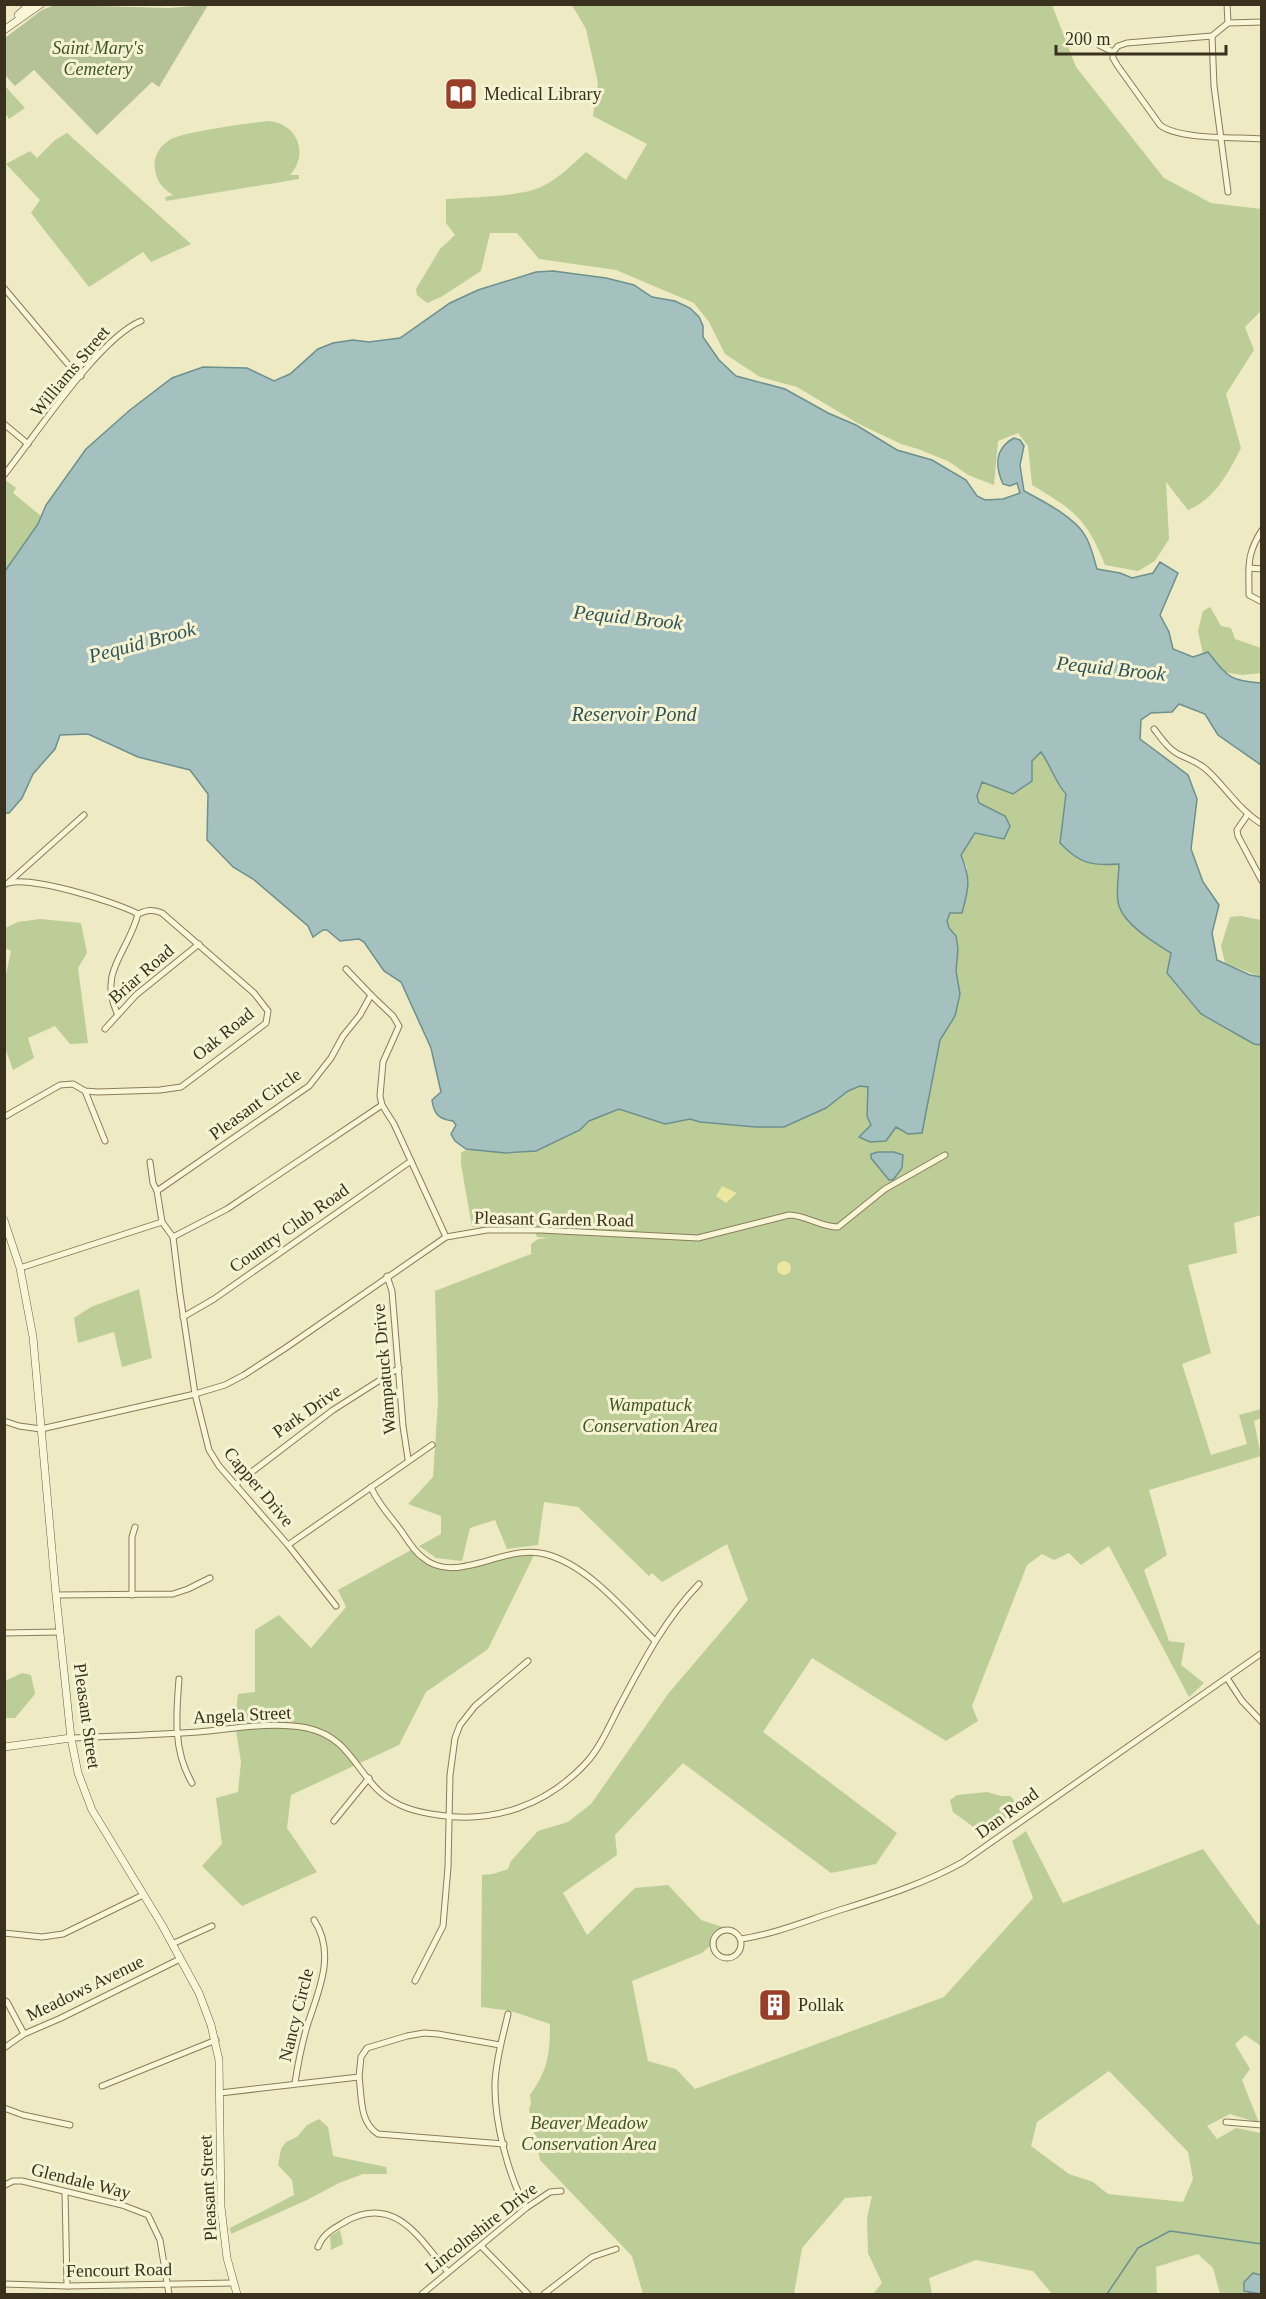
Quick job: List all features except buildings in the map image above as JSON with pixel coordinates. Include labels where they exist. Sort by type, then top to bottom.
[{"type":"main road","points":[[4,28],[30,4]]},
{"type":"main road","points":[[4,28],[41,4]]},
{"type":"main road","name":"Pleasant Street","points":[[4,1220],[20,1268],[33,1337],[56,1595],[71,1738],[78,1773],[92,1810],[172,1944],[205,2007],[216,2040],[220,2093],[220,2197],[227,2258],[237,2295]]},
{"type":"main road","points":[[4,1747],[71,1738]]},
{"type":"street","points":[[1227,4],[1228,23]]},
{"type":"street","points":[[1262,22],[1228,23],[1212,36],[1127,43],[1118,46],[1113,52],[1117,65],[1160,125],[1167,130],[1192,135],[1262,139]]},
{"type":"street","points":[[1212,36],[1214,86],[1228,192]]},
{"type":"street","points":[[1099,45],[1113,52]]},
{"type":"street","points":[[4,288],[67,363],[81,376]]},
{"type":"street","name":"Williams Street","points":[[4,475],[81,376],[124,330],[141,321]]},
{"type":"street","points":[[4,424],[28,444]]},
{"type":"street","points":[[1262,530],[1250,549],[1249,568],[1249,595],[1262,602]]},
{"type":"street","points":[[1249,568],[1262,569]]},
{"type":"street","points":[[1154,729],[1178,755],[1194,760],[1208,770],[1248,814],[1262,824]]},
{"type":"street","points":[[1248,814],[1237,830],[1238,836],[1262,881]]},
{"type":"street","points":[[7,884],[84,815]]},
{"type":"street","name":"Oak Road","points":[[4,1117],[60,1085],[73,1084],[85,1091],[160,1090],[181,1087],[266,1023],[268,1011],[254,993],[162,913],[147,910],[138,914],[90,895],[26,883],[7,884]]},
{"type":"street","points":[[117,1013],[110,993],[111,973],[132,932],[138,914]]},
{"type":"street","name":"Briar Road","points":[[105,1029],[117,1013],[150,983],[199,944]]},
{"type":"street","points":[[346,969],[393,1016],[399,1026],[383,1062],[380,1096],[382,1105],[394,1124],[446,1237]]},
{"type":"street","name":"Pleasant Circle","points":[[157,1191],[309,1086],[325,1067],[371,995]]},
{"type":"street","points":[[85,1091],[105,1141]]},
{"type":"street","points":[[150,1162],[162,1222],[173,1237],[227,1209],[382,1105]]},
{"type":"street","name":"Pleasant Garden Road","points":[[41,1429],[225,1385],[244,1375],[446,1237],[479,1231],[506,1230],[698,1238],[789,1215],[798,1215],[829,1227],[838,1227],[885,1189],[945,1155]]},
{"type":"street","name":"Country Club Road","points":[[183,1317],[214,1299],[411,1161]]},
{"type":"street","points":[[20,1268],[162,1222]]},
{"type":"street","name":"Capper Drive","points":[[173,1237],[195,1394],[209,1450],[219,1466],[288,1545],[336,1606]]},
{"type":"street","name":"Wampatuck Drive","points":[[387,1276],[392,1291],[403,1426],[408,1459]]},
{"type":"street","name":"Park Drive","points":[[236,1484],[333,1410],[399,1368]]},
{"type":"street","points":[[4,1421],[41,1429]]},
{"type":"street","points":[[288,1545],[408,1459],[432,1445]]},
{"type":"street","points":[[371,1487],[413,1549],[423,1559],[444,1568],[454,1568],[512,1552],[536,1551],[562,1559],[589,1577],[655,1641]]},
{"type":"street","points":[[132,1595],[132,1537],[135,1527]]},
{"type":"street","points":[[56,1595],[173,1594],[210,1578]]},
{"type":"street","name":"Angela Street","points":[[71,1738],[274,1726],[306,1728],[323,1732],[350,1753],[378,1790],[401,1806],[418,1813],[450,1817],[492,1816],[538,1800],[561,1785],[586,1763],[655,1641],[699,1584]]},
{"type":"street","points":[[4,1634],[60,1632]]},
{"type":"street","name":"Dan Road","points":[[741,1940],[764,1936],[886,1896],[963,1862],[1262,1653]]},
{"type":"street","points":[[415,1981],[443,1926],[455,1738],[460,1725],[475,1706],[528,1661]]},
{"type":"street","points":[[1227,1678],[1242,1701],[1262,1722]]},
{"type":"street","points":[[179,1679],[177,1733],[181,1758],[192,1783]]},
{"type":"street","points":[[334,1821],[369,1778]]},
{"type":"street","points":[[4,1933],[42,1937],[63,1934],[143,1895]]},
{"type":"street","name":"Nancy Circle","points":[[295,2083],[299,2058],[320,1991],[326,1951],[324,1940],[314,1920]]},
{"type":"street","points":[[172,1944],[212,1926]]},
{"type":"street","name":"Dan Road","points":[[725,1929],[734,1931],[741,1940],[739,1952],[731,1958],[721,1957],[712,1946],[717,1933],[725,1929]]},
{"type":"street","name":"Meadows Avenue","points":[[4,2048],[24,2034],[180,1959]]},
{"type":"street","points":[[4,2000],[8,2002],[24,2034]]},
{"type":"street","points":[[508,2014],[500,2045],[495,2099],[513,2180],[526,2208]]},
{"type":"street","points":[[500,2045],[438,2034],[424,2033],[407,2036],[367,2048],[361,2057],[359,2077],[365,2121],[378,2134],[504,2144]]},
{"type":"street","points":[[102,2086],[216,2040]]},
{"type":"street","points":[[220,2093],[359,2077]]},
{"type":"street","points":[[4,2108],[23,2115],[70,2125]]},
{"type":"street","points":[[1226,2122],[1262,2125]]},
{"type":"street","name":"Glendale Way","points":[[5,2185],[13,2181],[22,2181],[122,2205],[148,2215],[160,2240],[169,2295]]},
{"type":"street","name":"Lincolnshire Drive","points":[[422,2295],[526,2208],[550,2192],[561,2191]]},
{"type":"street","points":[[65,2192],[67,2286]]},
{"type":"street","points":[[318,2247],[327,2232],[355,2217],[377,2212],[390,2214],[408,2226],[448,2272]]},
{"type":"street","points":[[482,2247],[528,2295]]},
{"type":"street","points":[[544,2295],[592,2257],[616,2249]]},
{"type":"street","name":"Fencourt Road","points":[[4,2284],[106,2286],[233,2283]]},
{"type":"street","points":[[105,2295],[106,2286]]},
{"type":"green space","name":"Saint Mary's Cemetery","points":[[55,5],[169,8],[208,5],[159,87],[152,82],[97,135],[34,70],[15,86],[5,75],[5,38],[42,10]]},
{"type":"green space","points":[[572,5],[1052,5],[1076,67],[1164,178],[1211,203],[1261,209],[1261,311],[1245,327],[1254,350],[1226,394],[1241,448],[1220,484],[1206,499],[1188,510],[1166,482],[1169,539],[1155,561],[1138,571],[1105,565],[1092,537],[1078,517],[1032,485],[1028,446],[1018,433],[998,441],[994,485],[968,475],[948,461],[901,444],[859,424],[797,387],[760,377],[725,354],[709,322],[694,303],[616,270],[539,259],[517,233],[490,233],[481,271],[441,297],[427,303],[417,295],[416,289],[440,249],[455,235],[446,223],[446,199],[508,195],[541,187],[565,171],[586,152],[626,180],[647,144],[593,116],[598,83],[586,29]]},
{"type":"green space","points":[[5,86],[25,108],[9,119],[5,113]]},
{"type":"green space","points":[[269,121],[287,128],[298,141],[299,158],[290,175],[299,175],[299,179],[166,201],[165,197],[173,195],[158,181],[155,165],[157,153],[165,143],[200,131]]},
{"type":"green space","points":[[67,133],[191,244],[151,262],[143,252],[89,287],[31,213],[40,200],[6,164],[30,151],[37,158],[55,140]]},
{"type":"green space","points":[[4,479],[16,488],[13,493],[41,516],[38,524],[5,571]]},
{"type":"green space","points":[[1210,607],[1221,626],[1231,628],[1235,639],[1261,648],[1261,673],[1242,675],[1224,672],[1208,653],[1203,654],[1198,631],[1203,611]]},
{"type":"green space","points":[[1041,752],[1066,794],[1065,811],[1119,864],[1117,891],[1122,913],[1134,927],[1171,953],[1167,974],[1201,1015],[1254,1044],[1261,1045],[1261,1215],[1234,1223],[1237,1253],[1188,1265],[1211,1353],[1182,1364],[1211,1455],[1247,1444],[1239,1415],[1261,1409],[1261,1418],[1254,1421],[1261,1456],[1149,1490],[1167,1555],[1144,1570],[1169,1641],[1185,1643],[1181,1665],[1204,1683],[1189,1697],[1109,1546],[1081,1565],[1069,1553],[1054,1560],[1042,1554],[1027,1565],[972,1706],[978,1721],[946,1741],[812,1658],[763,1732],[897,1833],[876,1864],[831,1873],[683,1763],[615,1835],[617,1855],[563,1893],[587,1935],[635,1888],[668,1885],[701,1920],[729,1929],[702,1953],[632,1981],[648,2061],[676,2069],[695,2089],[944,1997],[1033,1898],[1012,1841],[1026,1831],[1063,1903],[1203,1849],[1258,1925],[1261,1924],[1261,2046],[1245,2035],[1235,2044],[1250,2069],[1242,2080],[1259,2123],[1230,2114],[1207,2126],[1217,2139],[1236,2128],[1261,2133],[1261,2294],[1220,2294],[1213,2268],[1198,2254],[1156,2267],[1157,2294],[1052,2294],[1033,2271],[976,2260],[929,2278],[932,2294],[873,2294],[882,2283],[868,2253],[867,2218],[872,2196],[845,2198],[802,2248],[794,2294],[643,2294],[632,2256],[540,2160],[529,2109],[530,2095],[547,2061],[550,2024],[511,2011],[481,2007],[482,1875],[508,1869],[511,1861],[538,1831],[568,1822],[591,1804],[668,1694],[748,1600],[727,1544],[662,1582],[652,1573],[649,1576],[578,1507],[544,1502],[538,1545],[507,1549],[495,1520],[470,1528],[462,1561],[436,1558],[419,1546],[441,1534],[441,1516],[408,1504],[433,1477],[438,1402],[435,1291],[531,1254],[531,1244],[538,1239],[549,1238],[537,1237],[533,1229],[472,1227],[461,1153],[474,1148],[514,1153],[539,1149],[556,1142],[596,1118],[619,1109],[665,1124],[690,1119],[756,1127],[784,1127],[826,1108],[848,1091],[860,1086],[868,1087],[867,1106],[871,1126],[859,1136],[896,1127],[908,1134],[925,1118],[940,1040],[955,1016],[960,994],[956,971],[958,949],[956,936],[949,928],[947,920],[967,868],[961,855],[975,833],[1004,839],[1005,816],[979,803],[977,796],[983,782],[1013,794],[1033,771],[1032,761]],"holes":[[[1109,2071],[1188,2152],[1193,2179],[1183,2202],[1108,2194],[1093,2182],[1069,2174],[1031,2146],[1037,2122]]]},
{"type":"green space","points":[[1241,916],[1261,920],[1261,977],[1225,963],[1221,946],[1230,917]]},
{"type":"green space","points":[[40,919],[81,923],[87,953],[78,968],[88,1043],[70,1044],[55,1026],[28,1038],[34,1058],[13,1070],[4,1045],[5,979],[11,951],[5,948],[5,928],[18,922]]},
{"type":"green space","points":[[139,1289],[152,1358],[122,1367],[114,1332],[78,1343],[74,1318],[91,1307]]},
{"type":"green space","points":[[413,1549],[444,1567],[536,1551],[488,1649],[426,1692],[399,1745],[291,1795],[287,1828],[317,1872],[242,1906],[202,1866],[222,1844],[216,1798],[238,1792],[241,1762],[234,1729],[238,1694],[255,1692],[255,1630],[279,1615],[311,1648],[346,1607],[338,1590]]},
{"type":"green space","points":[[22,1673],[31,1675],[35,1694],[15,1718],[5,1718],[5,1681]]},
{"type":"green space","points":[[987,1792],[1010,1796],[1016,1809],[1014,1815],[1001,1824],[979,1831],[953,1812],[950,1800],[957,1795]]},
{"type":"green space","points":[[319,2119],[328,2127],[333,2156],[386,2167],[387,2174],[363,2174],[339,2183],[231,2234],[230,2228],[294,2195],[292,2180],[278,2165],[281,2149],[286,2142],[297,2137],[307,2125]]},
{"type":"green space","points":[[340,2230],[343,2244],[331,2250],[330,2236]]},
{"type":"sand","points":[[722,1186],[737,1193],[726,1203],[716,1196]]},
{"type":"sand","points":[[784,1261],[789,1263],[791,1268],[789,1273],[784,1275],[779,1273],[777,1268],[779,1263]]},
{"type":"water","name":"Reservoir Pond","points":[[553,271],[606,278],[634,285],[652,297],[675,301],[690,308],[699,317],[703,326],[703,337],[719,360],[736,376],[785,389],[828,413],[856,425],[897,450],[932,460],[966,480],[977,496],[985,500],[1003,499],[1020,493],[1017,483],[1010,486],[1003,484],[998,458],[1007,442],[1014,438],[1020,440],[1024,446],[1020,465],[1024,491],[1075,523],[1086,537],[1097,569],[1120,573],[1132,578],[1153,573],[1160,562],[1178,573],[1160,615],[1169,632],[1173,649],[1193,657],[1208,652],[1225,672],[1235,679],[1261,683],[1261,765],[1218,735],[1205,714],[1179,704],[1172,712],[1151,713],[1141,720],[1140,739],[1188,775],[1197,799],[1191,849],[1203,882],[1219,905],[1212,933],[1217,960],[1250,975],[1261,977],[1261,1045],[1254,1044],[1201,1014],[1167,973],[1171,953],[1134,927],[1122,913],[1117,891],[1119,864],[1101,865],[1087,862],[1060,843],[1066,794],[1041,752],[1032,761],[1032,781],[1013,794],[982,782],[977,796],[979,803],[1005,816],[1010,826],[1004,839],[975,833],[961,855],[968,878],[966,897],[962,913],[950,913],[947,921],[949,928],[956,936],[958,949],[956,971],[960,994],[955,1016],[940,1040],[922,1133],[908,1134],[896,1127],[886,1141],[870,1142],[859,1137],[871,1125],[867,1116],[868,1087],[860,1086],[848,1091],[826,1108],[784,1127],[756,1127],[690,1119],[665,1124],[619,1109],[589,1121],[580,1130],[536,1151],[506,1153],[466,1149],[455,1141],[451,1134],[456,1125],[453,1121],[440,1117],[434,1109],[432,1100],[441,1092],[431,1048],[401,982],[384,971],[364,942],[359,939],[340,941],[327,930],[313,937],[308,926],[253,879],[233,867],[207,840],[208,794],[190,770],[138,757],[88,734],[60,735],[55,749],[33,774],[22,798],[9,813],[5,813],[5,571],[38,524],[46,505],[86,449],[130,410],[172,378],[203,367],[247,368],[274,381],[290,374],[318,349],[333,343],[400,338],[450,303],[478,290],[536,272]]},
{"type":"water","points":[[894,1152],[903,1155],[902,1168],[893,1180],[889,1180],[871,1158],[871,1154]]},
{"type":"water","points":[[1253,2273],[1261,2275],[1261,2294],[1244,2291],[1244,2282]]},
{"type":"waterway","points":[[1107,2294],[1138,2248],[1170,2231],[1262,2244]]},
{"type":"place","name":"Medical Library","points":[[461,94]]},
{"type":"place","name":"Pollak","points":[[775,2005]]},
{"type":"water label","name":"Pequid Brook","points":[[628,617]]},
{"type":"water label","name":"Pequid Brook","points":[[142,642]]},
{"type":"water label","name":"Pequid Brook","points":[[1111,668]]},
{"type":"park label","name":"Wampatuck Conservation Area","points":[[650,1415]]},
{"type":"park label","name":"Beaver Meadow Conservation Area","points":[[589,2133]]}]
